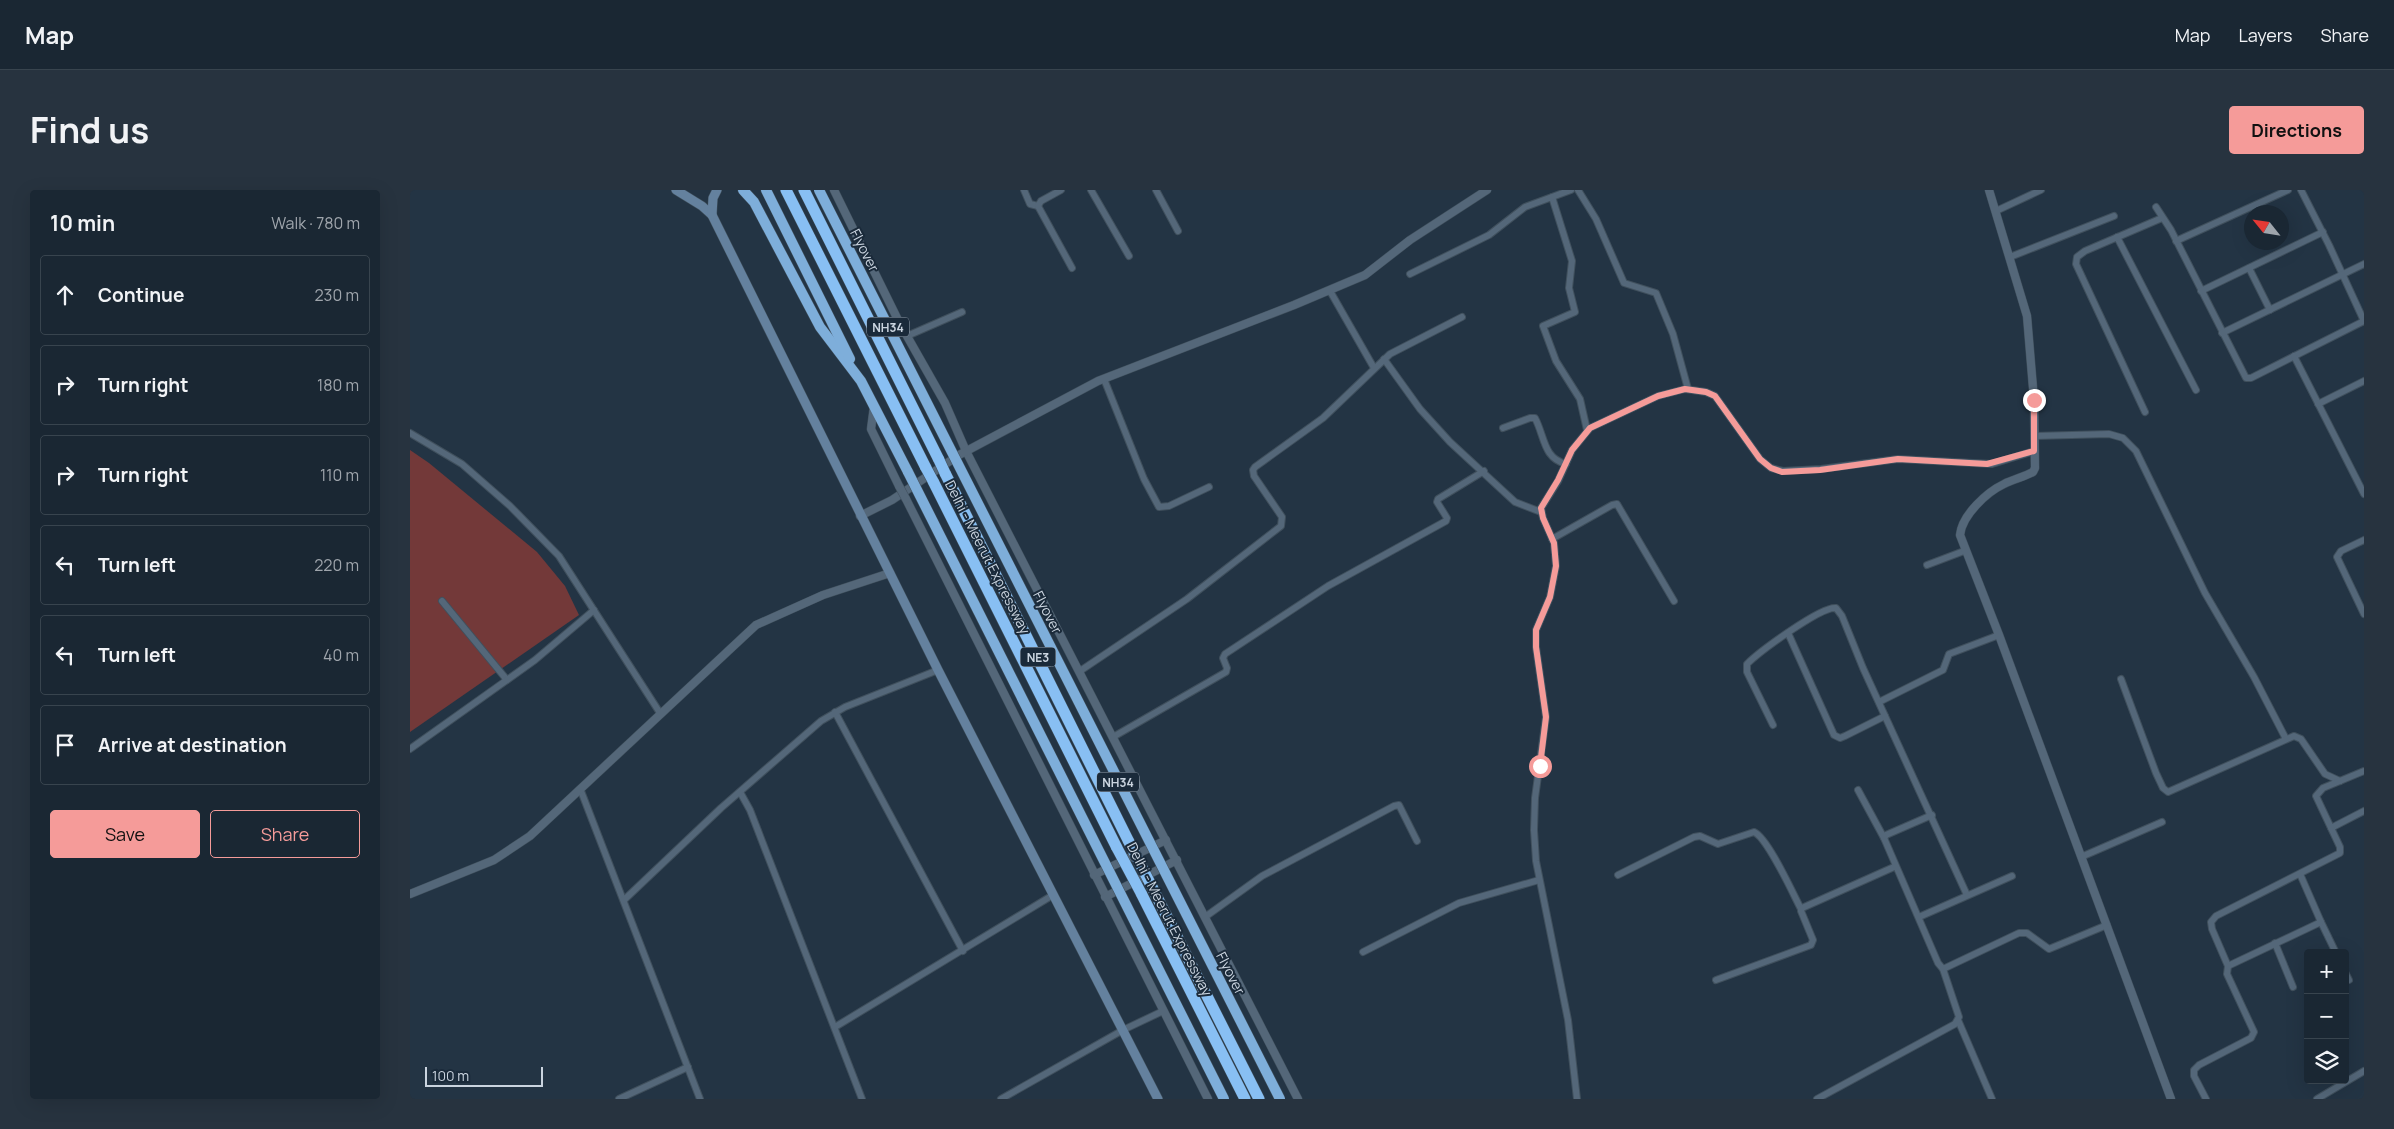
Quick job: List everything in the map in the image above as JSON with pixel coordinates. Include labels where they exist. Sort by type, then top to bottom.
[{"type":"highway","points":[[743,190],[754,202],[820,327],[861,381]]},
{"type":"highway","points":[[766,190],[1224,1099]]},
{"type":"highway","name":"Delhi - Meerut Expressway","points":[[786,190],[1244,1099]]},
{"type":"highway","name":"Delhi - Meerut Expressway","points":[[804,190],[1259,1099]]},
{"type":"highway","name":"Flyover","points":[[819,190],[1280,1099]]},
{"type":"main road","points":[[676,190],[702,206],[712,215],[860,516],[1158,1099]]},
{"type":"main road","points":[[712,215],[713,198],[717,190]]},
{"type":"street","points":[[834,190],[907,336],[945,402],[966,451],[1298,1099]]},
{"type":"street","points":[[1024,190],[1030,204],[1038,206],[1072,268]]},
{"type":"street","points":[[1038,206],[1041,201],[1061,190]]},
{"type":"street","points":[[1091,190],[1129,256]]},
{"type":"street","points":[[1156,190],[1178,231]]},
{"type":"street","points":[[860,516],[892,500],[966,451],[1104,379],[1330,291],[1365,275],[1410,240],[1487,190]]},
{"type":"street","points":[[1410,274],[1490,235],[1525,207],[1571,190]]},
{"type":"street","points":[[1578,190],[1596,219],[1624,283],[1656,293],[1673,334],[1688,389]]},
{"type":"street","points":[[1989,190],[2028,324],[2034,472],[1996,489],[1962,524],[1960,535],[1964,551],[1999,635],[2171,1099]]},
{"type":"street","points":[[1996,211],[2041,190]]},
{"type":"street","points":[[2176,241],[2288,190]]},
{"type":"street","points":[[2156,207],[2176,241],[2246,378],[2252,378],[2364,321],[2323,232],[2301,190]]},
{"type":"street","points":[[1552,197],[1572,261],[1569,288],[1575,312],[1543,326],[1563,374],[1580,399],[1587,430]]},
{"type":"street","points":[[2010,257],[2114,216]]},
{"type":"street","points":[[2145,412],[2076,264],[2077,258],[2085,251],[2162,218]]},
{"type":"street","points":[[2201,291],[2323,232]]},
{"type":"street","points":[[2117,237],[2196,390]]},
{"type":"street","points":[[2222,333],[2364,264]]},
{"type":"street","points":[[2249,268],[2270,310]]},
{"type":"street","points":[[1330,291],[1374,368]]},
{"type":"street","points":[[907,336],[962,312]]},
{"type":"street","points":[[1080,671],[1209,583],[1281,526],[1282,517],[1254,476],[1253,470],[1323,418],[1384,359],[1408,344],[1462,317]]},
{"type":"street","points":[[2294,356],[2318,404],[2361,481],[2364,494]]},
{"type":"street","points":[[1384,359],[1427,417],[1450,442],[1484,471],[1515,502],[1541,512]]},
{"type":"street","points":[[1104,379],[1135,459],[1156,504],[1162,508],[1209,487]]},
{"type":"street","points":[[2318,404],[2364,381]]},
{"type":"street","points":[[1578,1099],[1568,1020],[1540,880],[1534,830],[1535,798],[1546,717],[1536,647],[1536,630],[1550,597],[1556,556],[1552,539],[1541,512],[1542,504],[1566,464],[1572,450],[1587,430],[1651,399],[1688,389],[1706,392],[1715,396],[1760,459],[1771,468],[1782,472],[1820,470],[1898,459],[1987,464],[2034,451]]},
{"type":"street","points":[[874,406],[871,429],[1208,1099]]},
{"type":"street","points":[[1503,428],[1535,418],[1550,456],[1556,462],[1566,464]]},
{"type":"street","points":[[410,433],[462,464],[510,506],[559,556],[660,713]]},
{"type":"street","points":[[2034,436],[2109,434],[2123,438],[2136,451],[2205,593],[2257,681],[2286,739]]},
{"type":"street","points":[[1113,737],[1226,672],[1227,668],[1223,658],[1225,654],[1328,586],[1446,521],[1447,518],[1436,502],[1438,499],[1484,471]]},
{"type":"street","points":[[1552,539],[1617,504],[1674,601]]},
{"type":"street","points":[[2364,540],[2341,550],[2337,557],[2361,602],[2364,614]]},
{"type":"street","points":[[1926,565],[1964,551]]},
{"type":"street","points":[[410,894],[494,860],[513,849],[581,791],[660,713],[748,631],[761,622],[823,594],[890,573]]},
{"type":"street","points":[[442,601],[507,680]]},
{"type":"street","points":[[1773,725],[1746,668],[1752,659],[1788,633],[1828,609],[1836,608],[1842,616],[1878,702],[1932,815],[1967,895]]},
{"type":"street","points":[[410,750],[535,660],[594,610]]},
{"type":"street","points":[[1788,633],[1834,735],[1840,738],[1885,716]]},
{"type":"street","points":[[1878,702],[1943,670],[1949,654],[1999,635]]},
{"type":"street","points":[[624,900],[695,831],[810,730],[835,712],[938,670]]},
{"type":"street","points":[[2121,678],[2156,773],[2163,788],[2168,792],[2224,769],[2294,736],[2301,739],[2322,771],[2329,777],[2340,781]]},
{"type":"street","points":[[835,712],[963,951]]},
{"type":"street","points":[[2206,1099],[2194,1076],[2194,1070],[2199,1065],[2251,1038],[2254,1032],[2227,974],[2228,966],[2212,929],[2213,919],[2340,853],[2340,846],[2316,796],[2319,790],[2364,771]]},
{"type":"street","points":[[1858,790],[1884,838],[1894,867],[1919,917],[1938,963],[1943,969],[1958,1012],[1958,1020],[1992,1099]]},
{"type":"street","points":[[581,791],[700,1099]]},
{"type":"street","points":[[740,792],[750,810],[862,1099]]},
{"type":"street","points":[[1205,916],[1262,876],[1394,806],[1399,805],[1403,810],[1417,841]]},
{"type":"street","points":[[2331,828],[2364,811]]},
{"type":"street","points":[[1884,838],[1888,834],[1932,815]]},
{"type":"street","points":[[2081,857],[2162,822]]},
{"type":"street","points":[[1618,875],[1698,836],[1716,844],[1754,832],[1761,836],[1801,910],[1813,940],[1811,945],[1716,980]]},
{"type":"street","points":[[1094,875],[1166,840]]},
{"type":"street","points":[[1105,897],[1177,860]]},
{"type":"street","points":[[1801,910],[1894,867]]},
{"type":"street","points":[[2300,874],[2334,949]]},
{"type":"street","points":[[1919,917],[2012,876]]},
{"type":"street","points":[[1363,952],[1459,903],[1540,880]]},
{"type":"street","points":[[834,1028],[1053,895]]},
{"type":"street","points":[[2228,966],[2322,922]]},
{"type":"street","points":[[1943,969],[2020,933],[2027,932],[2049,949],[2107,925]]},
{"type":"street","points":[[2275,943],[2293,987]]},
{"type":"street","points":[[1001,1099],[1123,1030],[1163,1011]]},
{"type":"street","points":[[1817,1099],[1908,1050],[1958,1020]]},
{"type":"street","points":[[618,1099],[688,1067]]},
{"type":"street","points":[[2317,1099],[2364,1071]]},
{"type":"shaded area","points":[[410,450],[429,463],[537,552],[565,586],[579,615],[410,732]]},
{"type":"route","points":[[1540,766],[1546,717],[1536,647],[1536,630],[1540,616],[1550,597],[1556,566],[1554,543],[1543,518],[1541,508],[1558,480],[1572,450],[1590,428],[1658,396],[1674,391],[1695,389],[1715,396],[1760,459],[1771,468],[1782,472],[1820,470],[1898,459],[1992,464],[2034,451],[2034,400]]}]
